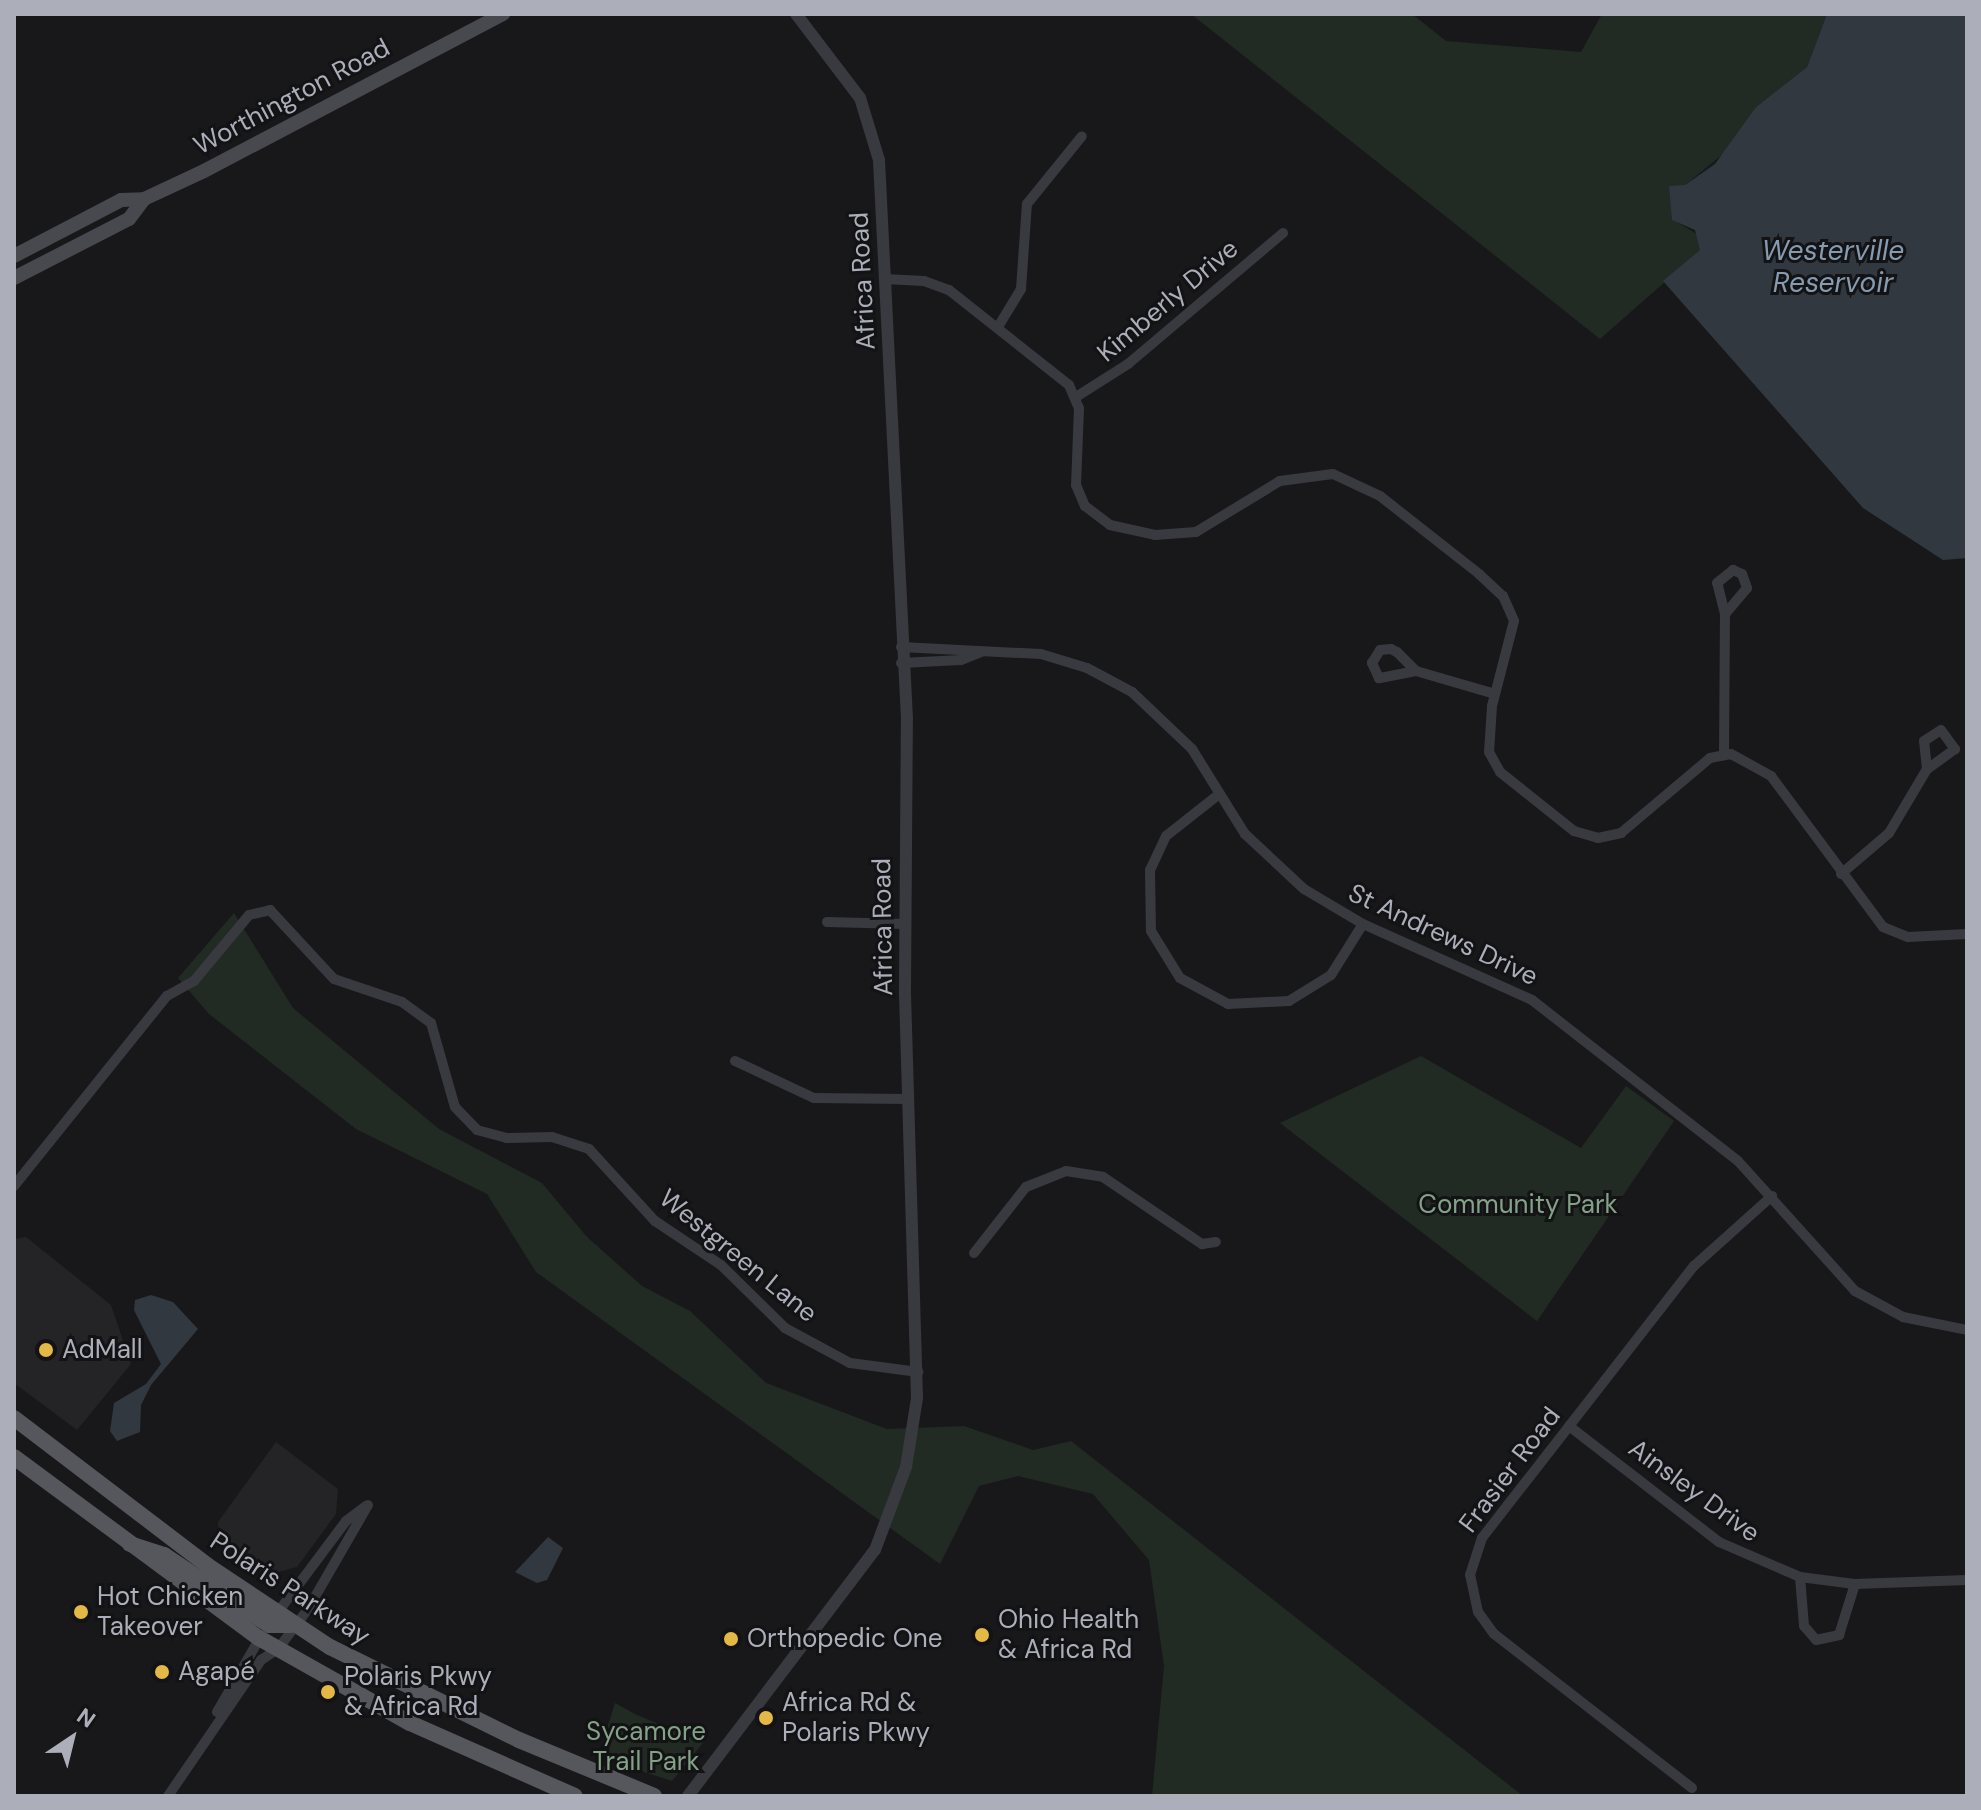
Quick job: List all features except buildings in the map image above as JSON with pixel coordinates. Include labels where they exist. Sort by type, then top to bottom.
[{"type":"main road","name":"Worthington Road","points":[[14,256],[121,200],[144,199],[503,14]]},
{"type":"main road","name":"Worthington Road","points":[[14,278],[129,219],[144,199]]},
{"type":"main road","name":"Polaris Parkway","points":[[14,1418],[268,1626],[278,1649],[410,1723],[575,1796]]},
{"type":"main road","points":[[14,1457],[125,1543],[164,1555],[268,1626],[294,1625]]},
{"type":"main road","name":"Polaris Parkway","points":[[294,1625],[420,1694],[654,1796]]},
{"type":"street","name":"Africa Road","points":[[688,1796],[875,1550],[906,1467],[918,1372],[908,1099],[901,647],[885,279],[871,123],[845,76],[796,14]]},
{"type":"street","points":[[998,327],[1021,289],[1027,204],[1082,136]]},
{"type":"street","name":"Kimberly Drive","points":[[1076,397],[1128,364],[1283,233]]},
{"type":"street","points":[[885,279],[941,287],[998,327],[1076,397],[1076,485],[1094,515],[1120,529],[1196,532],[1302,474],[1347,478],[1380,496],[1509,605],[1514,632],[1495,694],[1487,740],[1494,762],[1586,836],[1627,831],[1710,758],[1724,754],[1771,776],[1867,914],[1889,931],[1926,938],[1967,934]]},
{"type":"street","points":[[1724,754],[1725,614]]},
{"type":"street","name":"St Andrews Drive","points":[[901,647],[1041,654],[1125,687],[1181,736],[1218,795],[1281,871],[1363,924],[1488,975],[1532,1000],[1726,1151],[1772,1196],[1815,1252],[1864,1297],[1903,1317],[1967,1330]]},
{"type":"street","name":"St Andrews Drive","points":[[901,663],[961,660],[981,652]]},
{"type":"street","points":[[1416,671],[1495,694]]},
{"type":"street","points":[[1841,874],[1889,833],[1927,769]]},
{"type":"street","points":[[1218,795],[1166,836],[1150,870],[1151,931],[1180,978],[1228,1004],[1289,1001],[1331,975],[1363,924]]},
{"type":"street","name":"Westgreen Lane","points":[[14,1186],[167,996],[194,981],[249,915],[270,910],[334,979],[402,1002],[431,1023],[455,1107],[477,1130],[506,1138],[552,1137],[589,1149],[655,1221],[721,1265],[785,1328],[850,1363],[918,1372]]},
{"type":"street","points":[[827,922],[904,924]]},
{"type":"street","points":[[735,1061],[814,1098],[908,1099]]},
{"type":"street","points":[[974,1253],[1026,1187],[1064,1171],[1103,1177],[1202,1244],[1216,1242]]},
{"type":"street","name":"Frasier Road","points":[[1692,1788],[1503,1642],[1473,1601],[1476,1549],[1694,1266],[1772,1196]]},
{"type":"street","name":"Ainsley Drive","points":[[1569,1426],[1719,1542],[1800,1577],[1855,1584],[1967,1580]]},
{"type":"street","points":[[168,1796],[261,1660],[278,1649],[342,1557],[368,1505],[346,1521],[268,1626],[206,1739]]},
{"type":"street","points":[[1800,1577],[1804,1626],[1820,1641],[1833,1639],[1843,1628],[1855,1584]]},
{"type":"shaded area","points":[[26,1237],[111,1305],[131,1364],[77,1430],[14,1383],[14,1239]]},
{"type":"shaded area","points":[[276,1442],[338,1489],[336,1514],[297,1567],[267,1575],[219,1542],[218,1522]]},
{"type":"green space","points":[[1191,14],[1412,14],[1446,41],[1581,52],[1602,14],[1827,14],[1807,67],[1756,107],[1729,149],[1685,185],[1672,219],[1700,236],[1700,251],[1600,339]]},
{"type":"green space","points":[[234,913],[293,1008],[439,1129],[542,1183],[587,1237],[642,1286],[690,1311],[766,1383],[887,1429],[964,1426],[1033,1450],[1071,1441],[1523,1796],[1152,1796],[1164,1666],[1149,1560],[1093,1494],[1018,1476],[979,1486],[940,1564],[536,1272],[487,1194],[356,1129],[209,1014],[178,978]]},
{"type":"green space","name":"Community Park","points":[[1421,1056],[1581,1148],[1626,1086],[1674,1121],[1537,1321],[1280,1123]]},
{"type":"green space","name":"Sycamore Trail Park","points":[[615,1703],[703,1743],[672,1781],[616,1763],[599,1754]]},
{"type":"water","name":"Westerville Reservoir","points":[[1827,14],[1967,14],[1967,558],[1943,560],[1863,508],[1663,281],[1700,250],[1695,230],[1672,220],[1669,186],[1685,185],[1715,164],[1756,107],[1807,67]]},
{"type":"water","points":[[151,1295],[173,1302],[198,1329],[151,1385],[141,1405],[140,1432],[117,1441],[110,1431],[114,1403],[146,1384],[161,1364],[134,1310],[135,1300]]},
{"type":"water","points":[[548,1537],[563,1548],[547,1580],[537,1583],[515,1572]]},
{"type":"place","name":"AdMall","points":[[46,1350]]},
{"type":"place","name":"Hot Chicken Takeover","points":[[81,1612]]},
{"type":"place","name":"Ohio Health & Africa Rd","points":[[982,1635]]},
{"type":"place","name":"Orthopedic One","points":[[731,1639]]},
{"type":"place","name":"Agapé","points":[[162,1672]]},
{"type":"place","name":"Polaris Pkwy & Africa Rd","points":[[328,1692]]},
{"type":"place","name":"Africa Rd & Polaris Pkwy","points":[[766,1718]]}]
